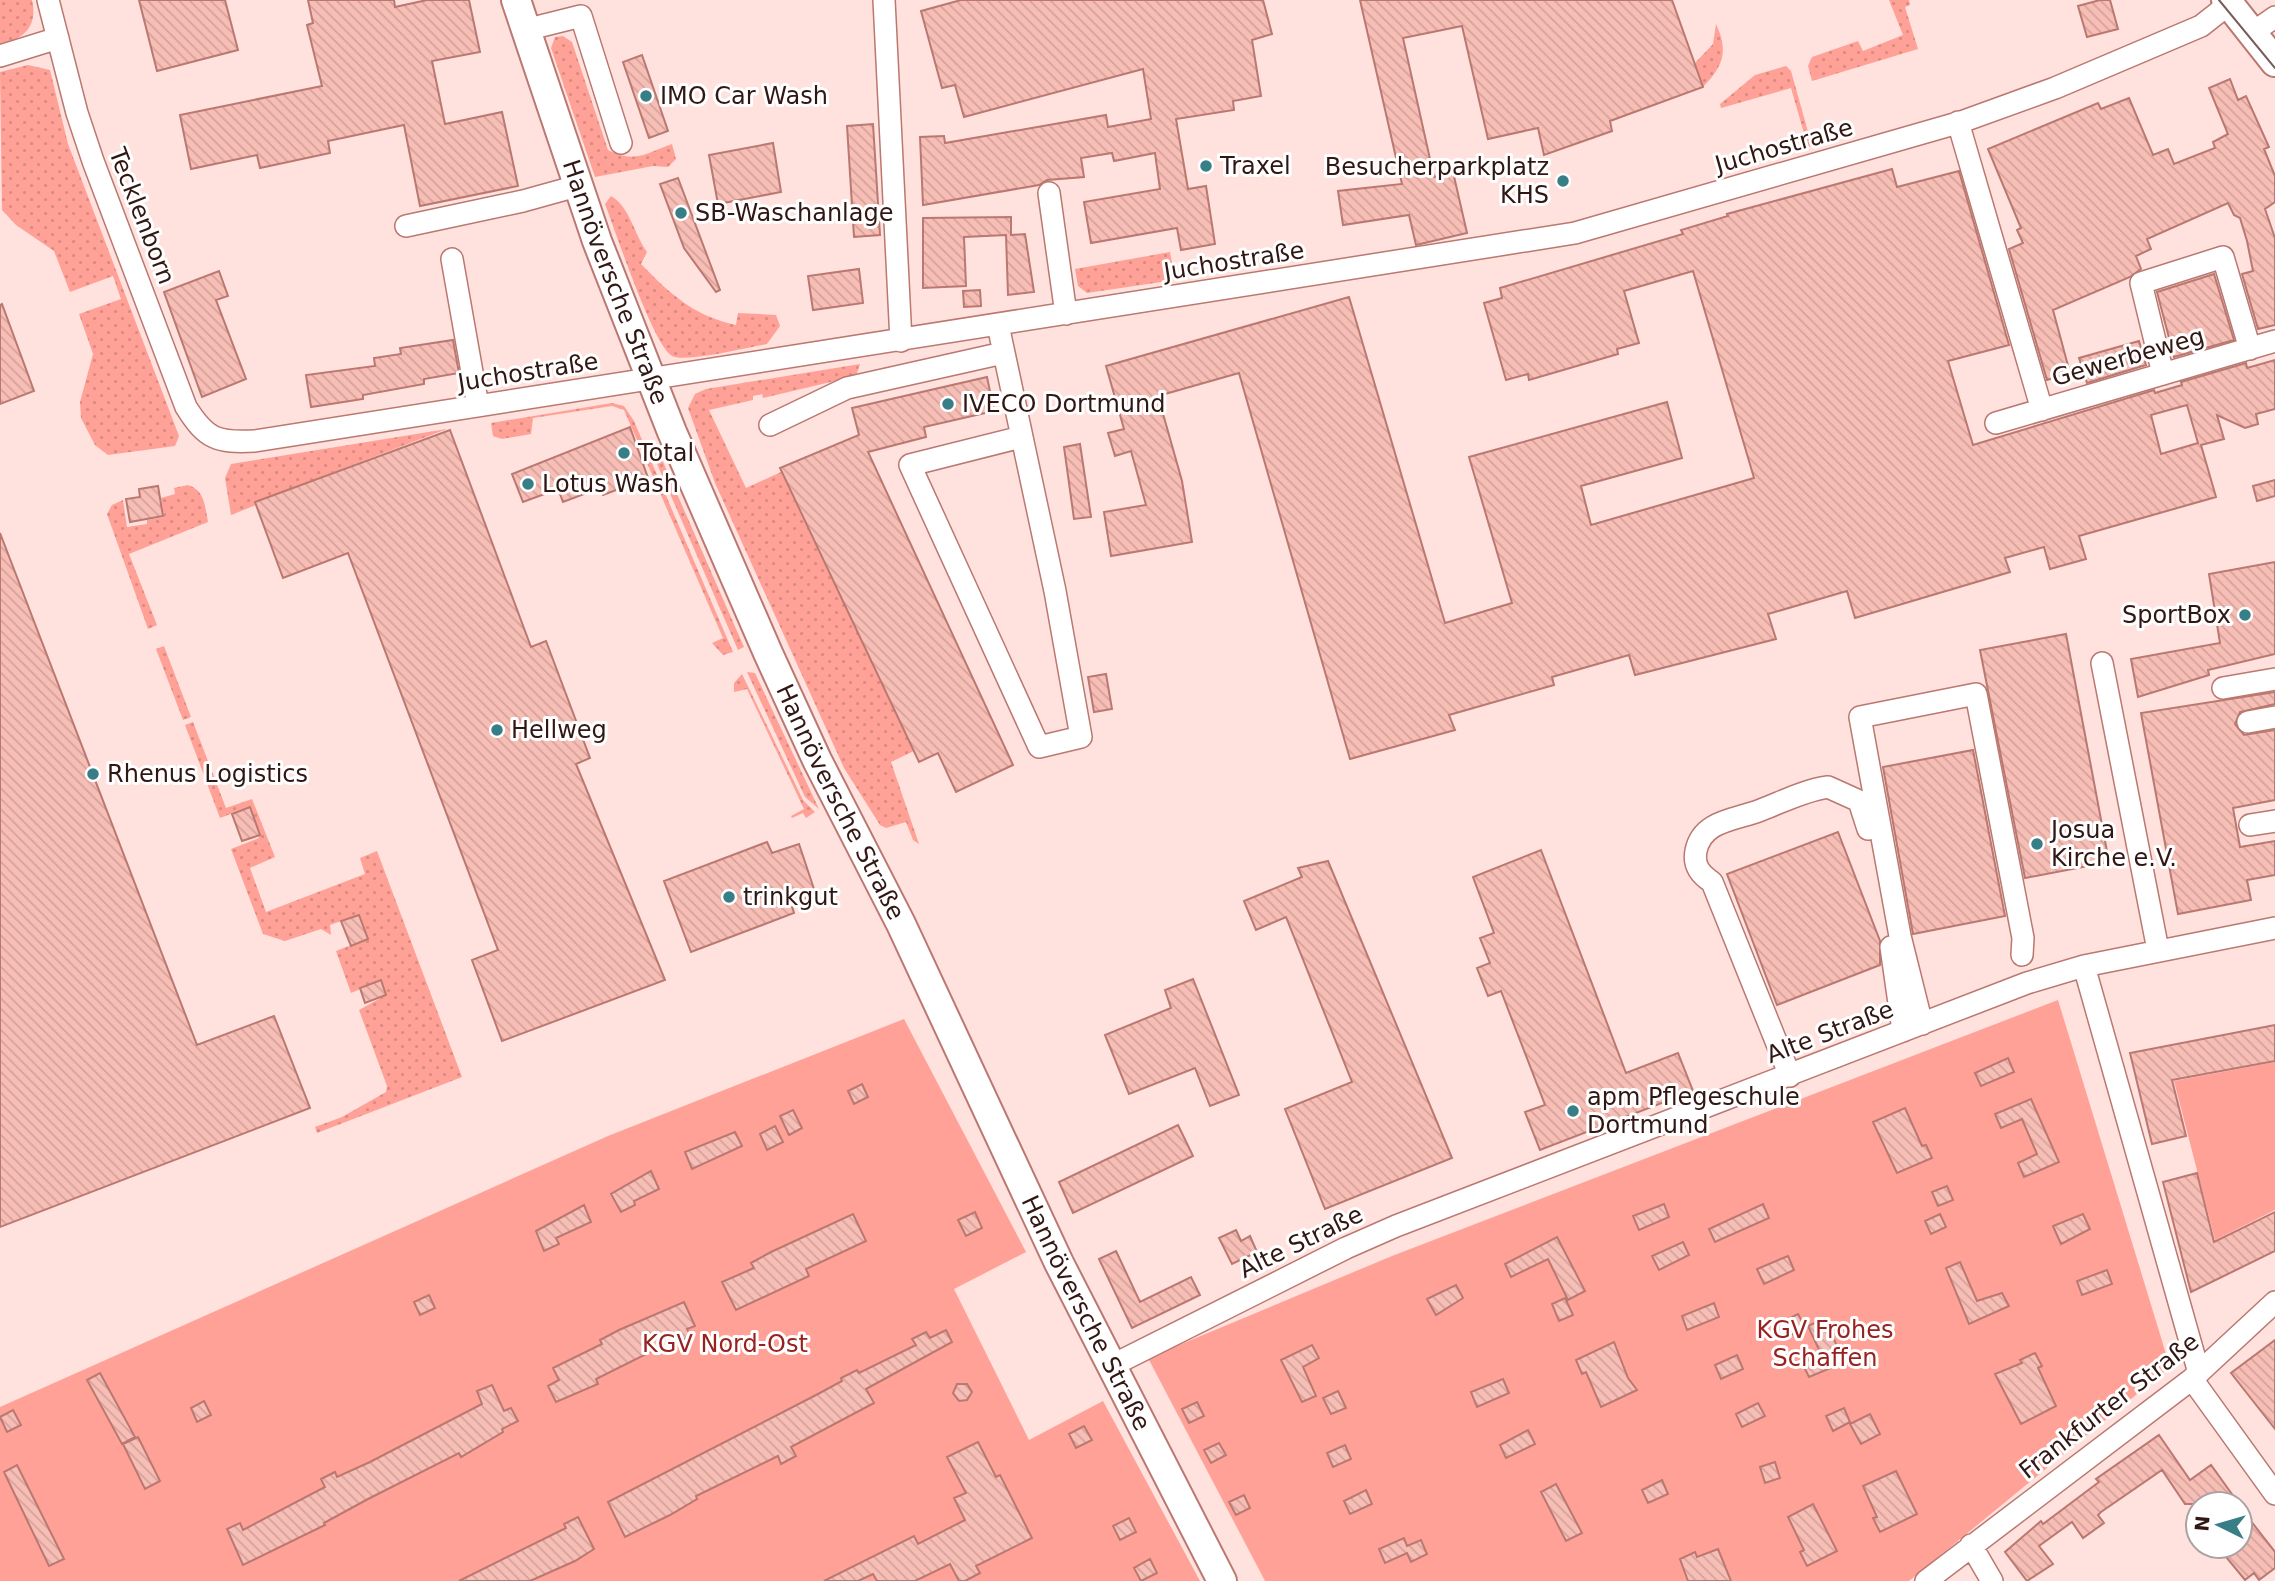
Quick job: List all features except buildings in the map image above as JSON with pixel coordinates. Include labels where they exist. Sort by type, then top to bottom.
[{"type":"main road","name":"Hannöversche Straße","points":[[516,0],[578,186],[651,379],[706,512],[817,760],[901,925],[1059,1263],[1222,1581]]},
{"type":"main road","points":[[2227,2],[2275,62]]},
{"type":"street","name":"Tecklenborn","points":[[48,0],[93,162],[186,407],[199,429],[213,438]]},
{"type":"street","points":[[884,0],[901,341]]},
{"type":"street","name":"Juchostraße","points":[[213,438],[229,442],[255,442],[1575,233],[2006,106],[2200,26],[2227,2]]},
{"type":"street","points":[[525,30],[581,16],[621,143]]},
{"type":"street","points":[[2252,33],[2275,17]]},
{"type":"street","points":[[0,56],[58,38]]},
{"type":"street","points":[[1958,122],[2042,410]]},
{"type":"street","points":[[406,226],[523,201],[578,186]]},
{"type":"street","points":[[1049,193],[1066,314]]},
{"type":"street","points":[[2163,374],[2141,283],[2223,257],[2250,349]]},
{"type":"street","points":[[452,259],[478,406]]},
{"type":"street","points":[[998,325],[1055,591],[1081,737],[1039,747],[910,465],[1021,437]]},
{"type":"street","name":"Gewerbeweg","points":[[1996,423],[2275,341]]},
{"type":"street","points":[[769,425],[847,388],[1003,354]]},
{"type":"street","points":[[2102,663],[2158,950]]},
{"type":"street","points":[[2223,688],[2275,679]]},
{"type":"street","points":[[1913,1028],[1900,936],[1860,717],[1976,694],[2022,938],[2022,955]]},
{"type":"street","points":[[2248,722],[2275,717]]},
{"type":"street","points":[[1790,1076],[1712,882],[1698,869],[1695,855],[1698,841],[1723,821],[1746,816],[1818,788],[1840,790],[1859,801],[1864,810],[1893,958],[1913,1028]]},
{"type":"street","points":[[2250,825],[2275,821]]},
{"type":"street","name":"Alte Straße","points":[[1111,1366],[1384,1232],[2027,983],[2084,966],[2275,928]]},
{"type":"street","points":[[2084,966],[2195,1376],[2275,1494]]},
{"type":"street","name":"Frankfurter Straße","points":[[1926,1581],[2195,1376],[2275,1302]]},
{"type":"street","points":[[1971,1545],[1992,1581]]},
{"type":"green space","points":[[0,0],[32,0],[33,17],[22,35],[0,46]]},
{"type":"green space","points":[[1889,0],[1909,0],[1910,5],[1905,7],[1918,49],[1812,81],[1808,66],[1812,57],[1858,41],[1863,51],[1903,35]]},
{"type":"green space","points":[[1716,24],[1722,43],[1722,58],[1703,87],[1695,63],[1713,44]]},
{"type":"green space","points":[[563,36],[572,42],[608,150],[634,157],[672,144],[676,159],[668,167],[653,166],[595,177],[551,48],[555,37]]},
{"type":"green space","points":[[28,65],[50,70],[68,144],[179,436],[175,446],[108,455],[95,445],[81,418],[80,402],[93,354],[79,314],[121,299],[113,276],[70,292],[54,251],[16,225],[2,210],[0,72]]},
{"type":"green space","points":[[1786,66],[1791,71],[1812,146],[1808,147],[1791,88],[1721,108],[1720,104],[1755,75]]},
{"type":"green space","points":[[611,196],[623,207],[647,252],[641,264],[662,285],[695,310],[736,325],[738,313],[776,315],[780,326],[767,344],[690,358],[672,356],[655,331],[626,261],[605,204]]},
{"type":"green space","points":[[1170,252],[1175,280],[1087,293],[1078,286],[1075,269]]},
{"type":"green space","points":[[860,364],[856,376],[763,398],[762,394],[753,396],[753,400],[709,410],[746,488],[781,472],[914,751],[891,762],[919,844],[913,840],[906,822],[886,828],[880,825],[844,768],[715,483],[688,408],[695,394],[706,389]]},
{"type":"green space","points":[[612,403],[624,406],[634,421],[733,652],[723,655],[712,643],[723,638],[624,410],[612,406],[533,418],[531,434],[502,439],[493,436],[491,423]]},
{"type":"green space","points":[[447,429],[255,502],[256,505],[231,515],[225,478],[231,464]]},
{"type":"green space","points":[[657,448],[744,647],[738,650],[651,450]]},
{"type":"green space","points":[[188,485],[201,495],[208,522],[129,554],[157,625],[148,629],[107,514],[112,505],[123,500],[127,527],[147,524],[147,520],[164,517],[161,498],[175,494],[174,488]]},
{"type":"green space","points":[[164,646],[191,717],[183,720],[156,649]]},
{"type":"green space","points":[[747,672],[755,673],[819,809],[805,797]]},
{"type":"green space","points":[[742,674],[803,800],[815,812],[806,818],[803,813],[792,818],[791,816],[804,809],[747,689],[734,692],[734,683]]},
{"type":"green space","points":[[193,722],[226,808],[252,799],[275,857],[250,868],[266,912],[365,874],[360,858],[377,851],[462,1077],[317,1133],[315,1127],[342,1117],[386,1092],[387,1086],[359,1010],[386,995],[381,980],[351,993],[336,951],[367,939],[358,915],[330,925],[331,935],[321,929],[285,941],[263,934],[231,849],[259,838],[249,807],[220,818],[185,725]]},
{"type":"green space","name":"KGV Frohes Schaffen","points":[[2058,1000],[2170,1367],[1909,1581],[1265,1581],[1148,1358],[1392,1256]]},
{"type":"green space","name":"KGV Nord-Ost","points":[[904,1019],[1026,1252],[954,1289],[1029,1440],[1103,1401],[1200,1581],[0,1581],[0,1407],[608,1136]]},
{"type":"green space","points":[[2275,1062],[2275,1210],[2215,1240],[2174,1081]]},
{"type":"tram line","points":[[2219,0],[2275,68]]},
{"type":"place","name":"IMO Car Wash","points":[[646,96]]},
{"type":"place","name":"Traxel","points":[[1206,166]]},
{"type":"place","name":"Besucherparkplatz KHS","points":[[1563,181]]},
{"type":"place","name":"SB-Waschanlage","points":[[681,213]]},
{"type":"place","name":"IVECO Dortmund","points":[[948,404]]},
{"type":"place","name":"Total","points":[[624,453]]},
{"type":"place","name":"Lotus Wash","points":[[528,484]]},
{"type":"place","name":"SportBox","points":[[2245,615]]},
{"type":"place","name":"Hellweg","points":[[497,730]]},
{"type":"place","name":"Rhenus Logistics","points":[[93,774]]},
{"type":"place","name":"Josua Kirche e.V.","points":[[2037,844]]},
{"type":"place","name":"trinkgut","points":[[729,897]]},
{"type":"place","name":"apm Pflegeschule Dortmund","points":[[1573,1111]]}]
